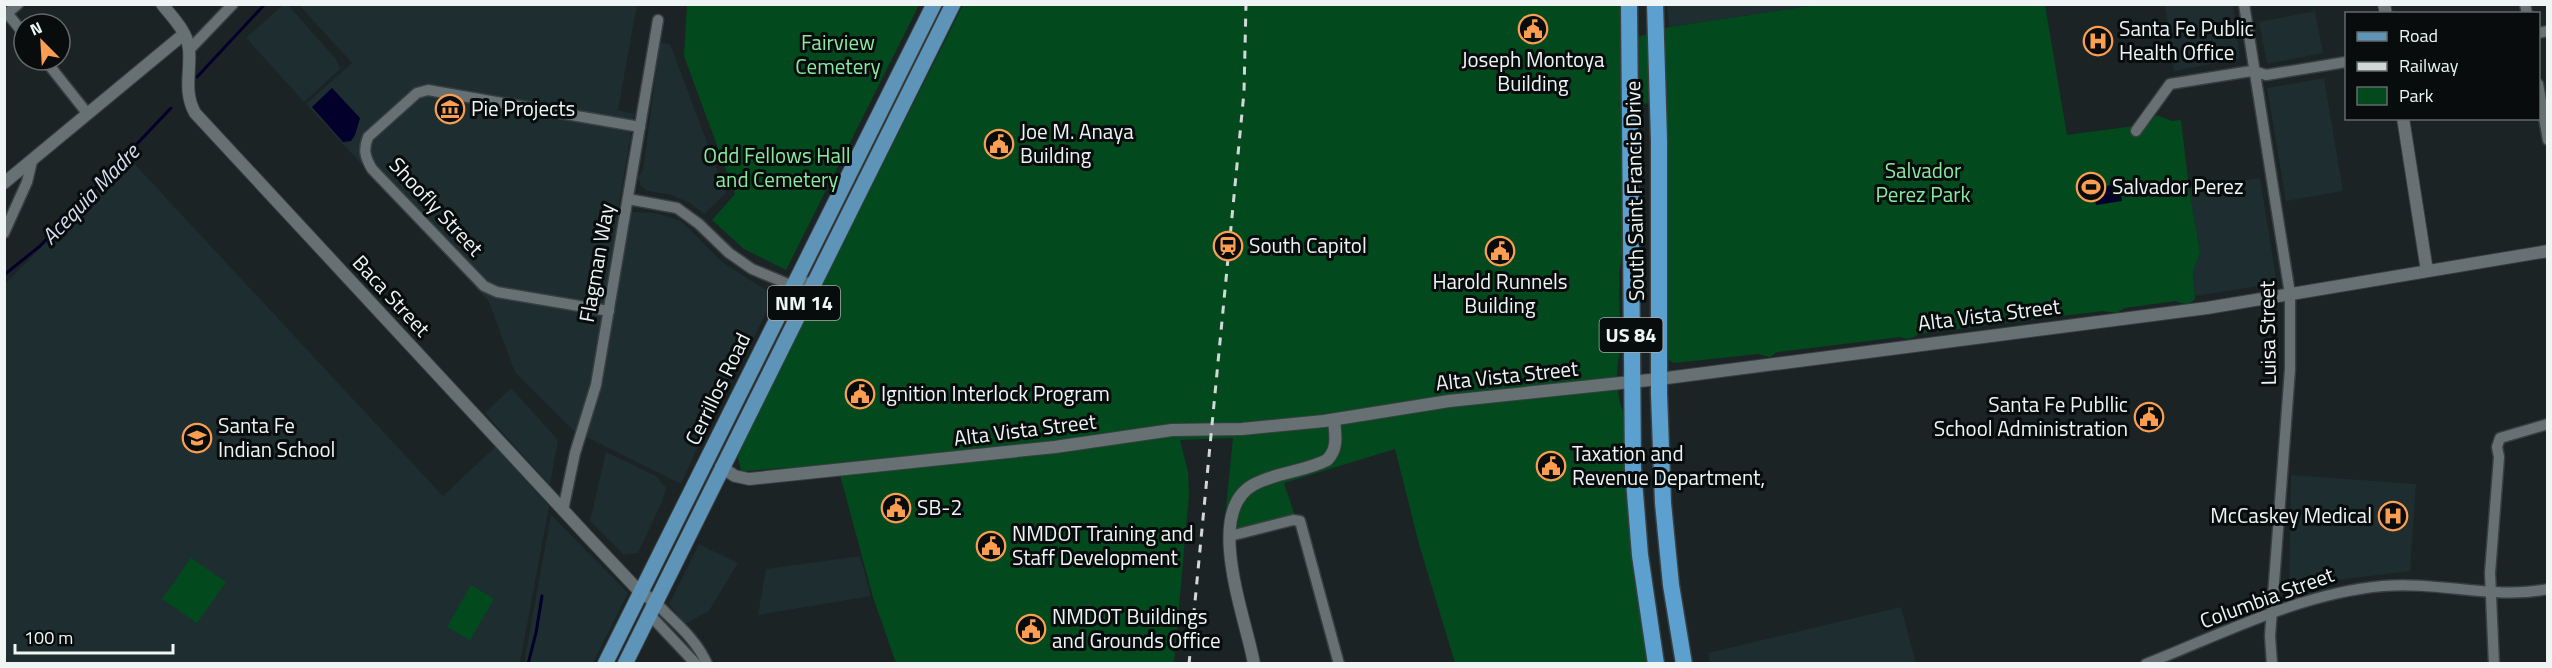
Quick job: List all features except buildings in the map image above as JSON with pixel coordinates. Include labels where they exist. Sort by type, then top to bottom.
[{"type":"highway","name":"South Saint Francis Drive","points":[[1629,4],[1635,506],[1656,663]]},
{"type":"highway","name":"South Saint Francis Drive","points":[[1655,4],[1659,141],[1659,379],[1665,527],[1671,585],[1684,663]]},
{"type":"main road","name":"Cerrillos Road","points":[[605,663],[934,4]]},
{"type":"main road","name":"Cerrillos Road","points":[[624,663],[953,4]]},
{"type":"street","points":[[6,14],[18,4]]},
{"type":"street","name":"Baca Street","points":[[162,4],[184,34],[189,56],[187,93],[195,113],[652,607]]},
{"type":"street","points":[[189,56],[233,4]]},
{"type":"street","name":"Luisa Street","points":[[2244,4],[2290,294],[2290,369],[2269,651],[2272,663]]},
{"type":"street","name":"Flagman Way","points":[[563,510],[575,453],[597,380],[658,20]]},
{"type":"street","points":[[4,183],[184,34]]},
{"type":"street","points":[[2136,131],[2170,84],[2254,71],[2266,75],[2345,62]]},
{"type":"street","points":[[55,72],[87,113]]},
{"type":"street","name":"Shoofly Street","points":[[609,311],[497,292],[484,286],[372,169],[366,159],[364,147],[368,137],[417,93],[429,90],[640,127]]},
{"type":"street","points":[[2540,96],[2547,140]]},
{"type":"street","points":[[2403,120],[2427,271]]},
{"type":"street","points":[[4,233],[27,182],[32,161]]},
{"type":"street","points":[[628,199],[677,208],[752,269],[793,286],[815,281]]},
{"type":"street","name":"Alta Vista Street","points":[[721,467],[735,476],[749,479],[1055,447],[1172,430],[1242,429],[1334,420],[1449,401],[1659,379],[2198,309],[2547,251]]},
{"type":"street","points":[[1254,663],[1231,567],[1230,536],[1234,508],[1245,490],[1262,481],[1316,464],[1331,456],[1336,444],[1334,420]]},
{"type":"street","points":[[2494,663],[2491,562],[2499,438],[2547,424]]},
{"type":"street","points":[[1230,536],[1293,520],[1300,521],[1339,663]]},
{"type":"street","name":"Columbia Street","points":[[2146,663],[2273,612],[2347,590],[2386,585],[2492,592],[2547,589]]},
{"type":"street","points":[[652,607],[696,663]]},
{"type":"street","points":[[652,607],[699,648],[707,663]]},
{"type":"shaded area","points":[[1667,4],[1816,5],[1669,27]]},
{"type":"shaded area","points":[[283,5],[288,5],[336,59],[340,69],[304,102],[246,38]]},
{"type":"shaded area","points":[[299,5],[637,5],[618,110],[634,114],[618,211],[656,213],[681,221],[722,262],[769,292],[773,298],[746,355],[740,354],[681,484],[574,431],[515,372],[489,302],[306,104],[352,63]]},
{"type":"shaded area","points":[[2165,5],[2233,5],[2240,59],[2174,71]]},
{"type":"shaded area","points":[[2315,11],[2323,53],[2267,64],[2259,22]]},
{"type":"shaded area","points":[[660,43],[670,44],[726,193],[704,214],[690,203],[672,195],[648,191],[641,186],[638,177],[643,170]]},
{"type":"shaded area","points":[[2324,78],[2343,191],[2286,201],[2267,88]]},
{"type":"shaded area","points":[[332,88],[360,118],[351,141],[343,142],[312,107]]},
{"type":"shaded area","name":"Santa Fe Indian School","points":[[129,158],[443,496],[496,446],[549,506],[520,663],[5,664],[5,284]]},
{"type":"shaded area","points":[[2260,178],[2276,278],[2273,284],[2195,296],[2193,272],[2200,252],[2189,188]]},
{"type":"shaded area","points":[[2119,184],[2122,201],[2096,205],[2093,188]]},
{"type":"shaded area","points":[[511,388],[558,440],[550,485],[485,413]]},
{"type":"shaded area","points":[[606,452],[656,476],[666,488],[662,502],[638,553],[624,555],[590,521]]},
{"type":"shaded area","points":[[2291,475],[2416,484],[2410,571],[2289,586]]},
{"type":"shaded area","points":[[551,515],[628,593],[593,663],[524,663]]},
{"type":"shaded area","points":[[699,544],[738,563],[709,611],[685,624],[669,604]]},
{"type":"shaded area","points":[[860,556],[871,596],[758,615],[766,569]]},
{"type":"shaded area","points":[[1901,607],[1916,663],[1710,663],[1708,653]]},
{"type":"green space","name":"Odd Fellows Hall and Cemetery","points":[[687,5],[919,5],[786,270],[744,249],[712,220],[735,194],[684,56]]},
{"type":"green space","name":"Salvador Perez Park","points":[[963,5],[1624,5],[1625,41],[1669,27],[1816,5],[2045,5],[2067,135],[2149,124],[2156,115],[2172,121],[2181,120],[2200,252],[2193,272],[2195,299],[2186,304],[2176,301],[2124,308],[2117,313],[2103,311],[1918,334],[1910,338],[1900,337],[1777,352],[1770,357],[1758,354],[1673,363],[1666,357],[1664,100],[1625,108],[1624,242],[1619,274],[1620,352],[1617,384],[1625,416],[1650,663],[1455,663],[1419,544],[1395,449],[1284,483],[1295,516],[1223,537],[1233,438],[1180,440],[1188,472],[1189,494],[1174,663],[896,663],[873,597],[837,464],[745,471],[741,470],[738,458],[740,448]]},
{"type":"green space","points":[[191,558],[226,582],[197,623],[162,599]]},
{"type":"green space","points":[[471,585],[494,599],[470,640],[447,627]]},
{"type":"waterway","name":"Acequia Madre","points":[[197,77],[265,4]]},
{"type":"waterway","name":"Acequia Madre","points":[[4,275],[40,246],[171,108]]},
{"type":"waterway","points":[[528,664],[542,596]]},
{"type":"railway","points":[[1189,664],[1244,92],[1246,4]]},
{"type":"place","name":"Joseph Montoya Building","points":[[1533,29]]},
{"type":"place","name":"Santa Fe Public Health Office","points":[[2098,41]]},
{"type":"place","name":"Pie Projects","points":[[450,109]]},
{"type":"place","name":"Joe M. Anaya Building","points":[[999,144]]},
{"type":"place","name":"Salvador Perez","points":[[2091,187]]},
{"type":"place","name":"South Capitol","points":[[1228,246]]},
{"type":"place","name":"Harold Runnels Building","points":[[1500,251]]},
{"type":"place","name":"Ignition Interlock Program","points":[[860,394]]},
{"type":"place","name":"Santa Fe Publlic School Administration","points":[[2149,417]]},
{"type":"place","name":"Santa Fe Indian School","points":[[197,438]]},
{"type":"place","name":"Taxation and Revenue Department,","points":[[1551,466]]},
{"type":"place","name":"SB-2","points":[[896,508]]},
{"type":"place","name":"McCaskey Medical","points":[[2393,516]]},
{"type":"place","name":"NMDOT Training and Staff Development","points":[[991,546]]},
{"type":"place","name":"NMDOT Buildings and Grounds Office","points":[[1031,629]]},
{"type":"park label","name":"Fairview Cemetery","points":[[838,55]]}]
